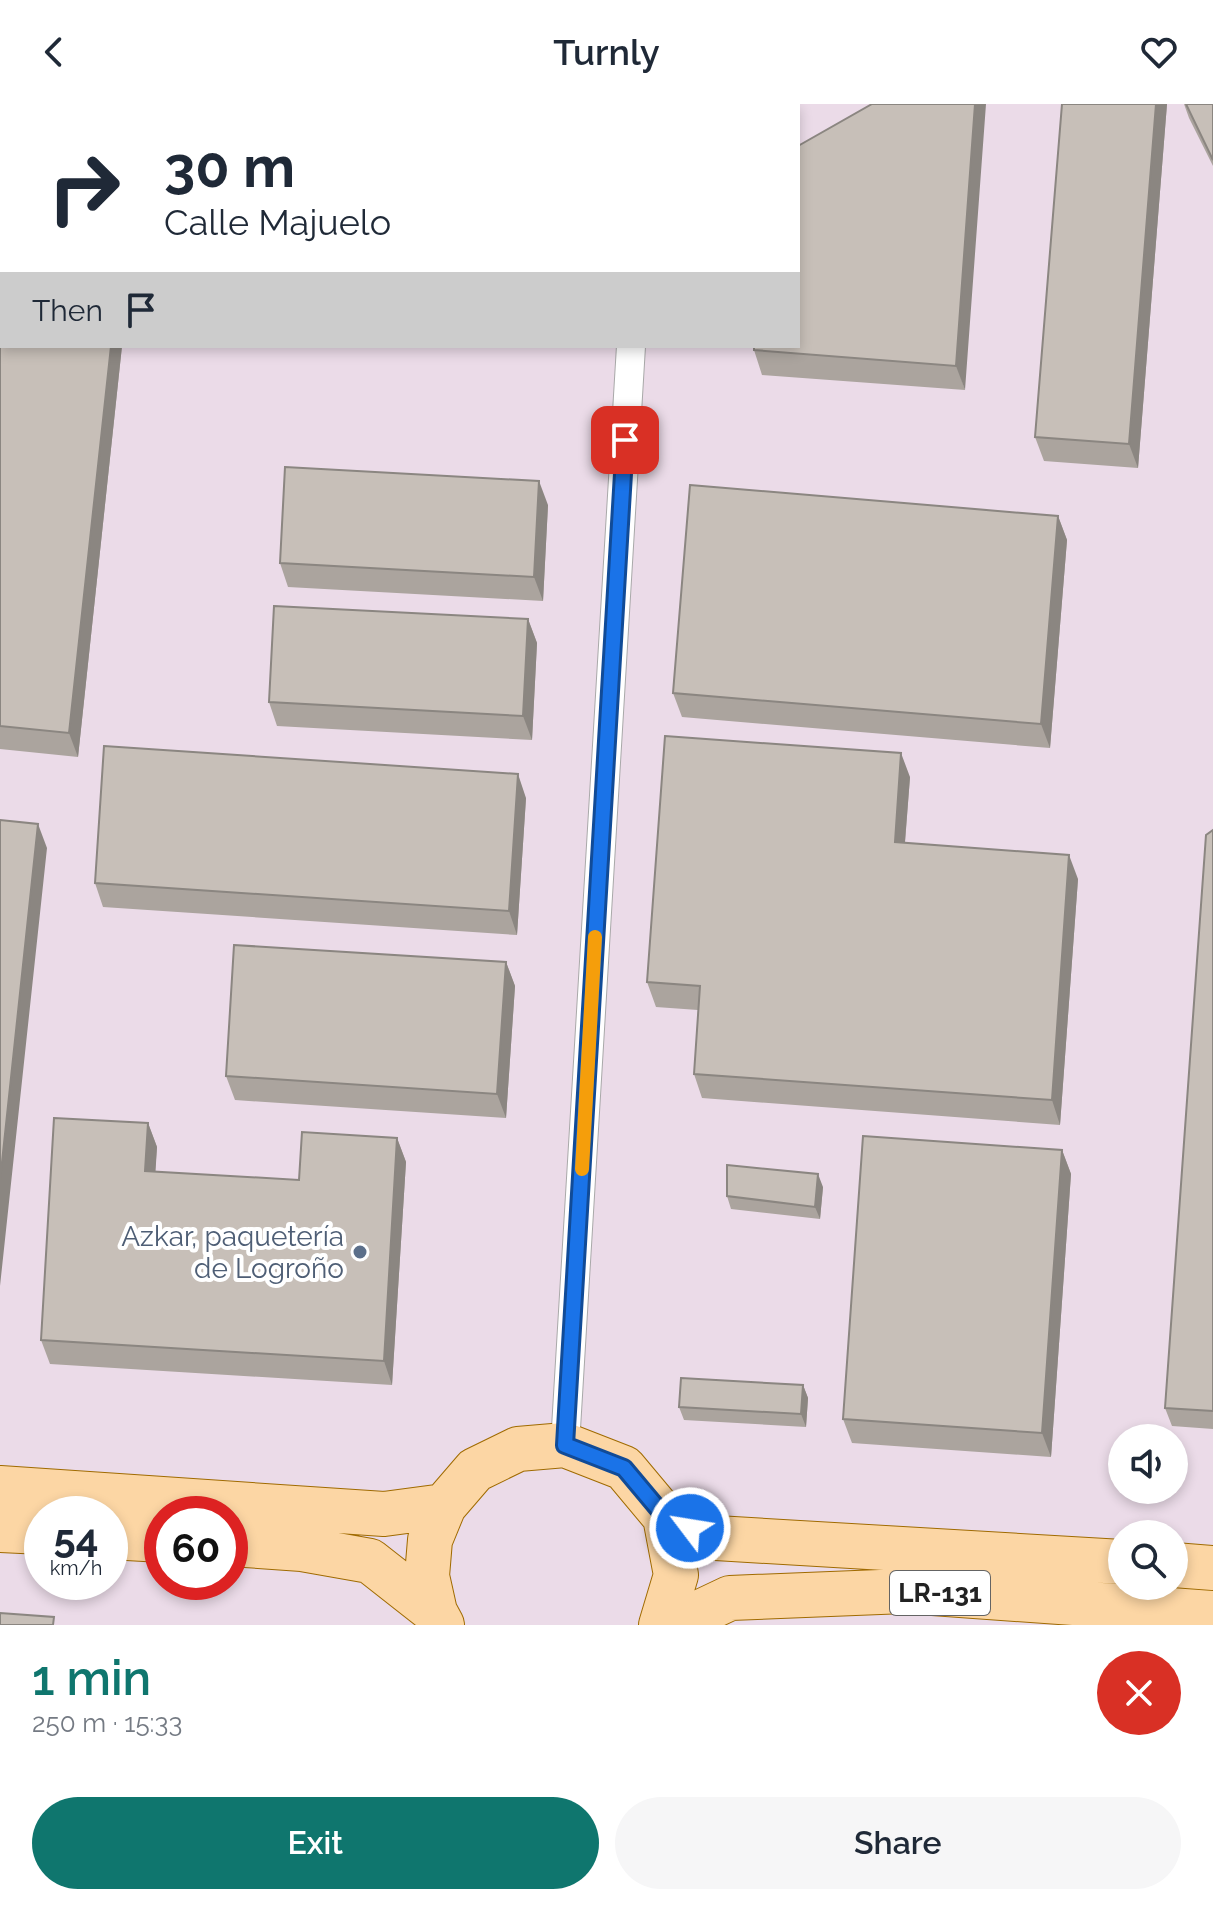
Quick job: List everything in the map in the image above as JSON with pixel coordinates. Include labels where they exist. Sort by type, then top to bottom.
[{"type":"main road","name":"LR-131","points":[[438,1618],[427,1576],[430,1540],[444,1506],[475,1470],[518,1449],[565,1445],[624,1468],[665,1517],[716,1538],[1108,1561]]},
{"type":"main road","points":[[0,1488],[384,1514],[444,1506]]},
{"type":"main road","name":"LR-131","points":[[661,1625],[676,1575],[665,1517]]},
{"type":"main road","points":[[0,1530],[24,1531]]},
{"type":"main road","name":"LR-131","points":[[248,1545],[302,1549],[370,1561],[438,1618]]},
{"type":"main road","points":[[1188,1566],[1213,1568]]},
{"type":"main road","name":"LR-131","points":[[673,1625],[730,1598],[905,1591],[1213,1613]]},
{"type":"street","points":[[565,1445],[631,348]]},
{"type":"shaded area","points":[[800,104],[1213,104],[1213,1625],[0,1625],[0,348],[800,348]]},
{"type":"building","points":[[872,104],[975,104],[956,366],[754,350],[800,348],[800,145]]},
{"type":"building","points":[[1062,104],[1156,104],[1129,444],[1035,437]]},
{"type":"building","points":[[1186,104],[1213,104],[1213,160]]},
{"type":"building","points":[[0,348],[111,348],[69,733],[0,726]]},
{"type":"building","points":[[285,467],[539,481],[534,577],[280,563]]},
{"type":"building","points":[[690,485],[1058,516],[1041,724],[673,693]]},
{"type":"building","points":[[274,606],[528,619],[523,716],[269,702]]},
{"type":"building","points":[[665,736],[901,753],[895,842],[1069,855],[1052,1100],[694,1074],[700,986],[647,982]]},
{"type":"building","points":[[104,746],[518,774],[509,911],[95,883]]},
{"type":"building","points":[[0,820],[38,824],[0,1181]]},
{"type":"building","points":[[1213,830],[1213,1411],[1165,1408],[1206,835]]},
{"type":"building","points":[[234,945],[506,962],[497,1094],[226,1076]]},
{"type":"building","points":[[54,1118],[148,1123],[145,1171],[299,1180],[302,1132],[397,1138],[384,1361],[41,1340]]},
{"type":"building","points":[[863,1136],[1062,1150],[1042,1433],[843,1419]]},
{"type":"building","points":[[727,1165],[818,1174],[815,1207],[727,1196]]},
{"type":"building","points":[[681,1378],[803,1385],[801,1414],[679,1407]]},
{"type":"building","points":[[0,1613],[54,1617],[53,1625],[0,1625]]},
{"type":"slow traffic","points":[[582,1169],[595,937]]},
{"type":"place","name":"Azkar, paquetería de Logroño","points":[[360,1252]]},
{"type":"route","points":[[625,440],[565,1445],[624,1468],[665,1517],[690,1528]]}]
